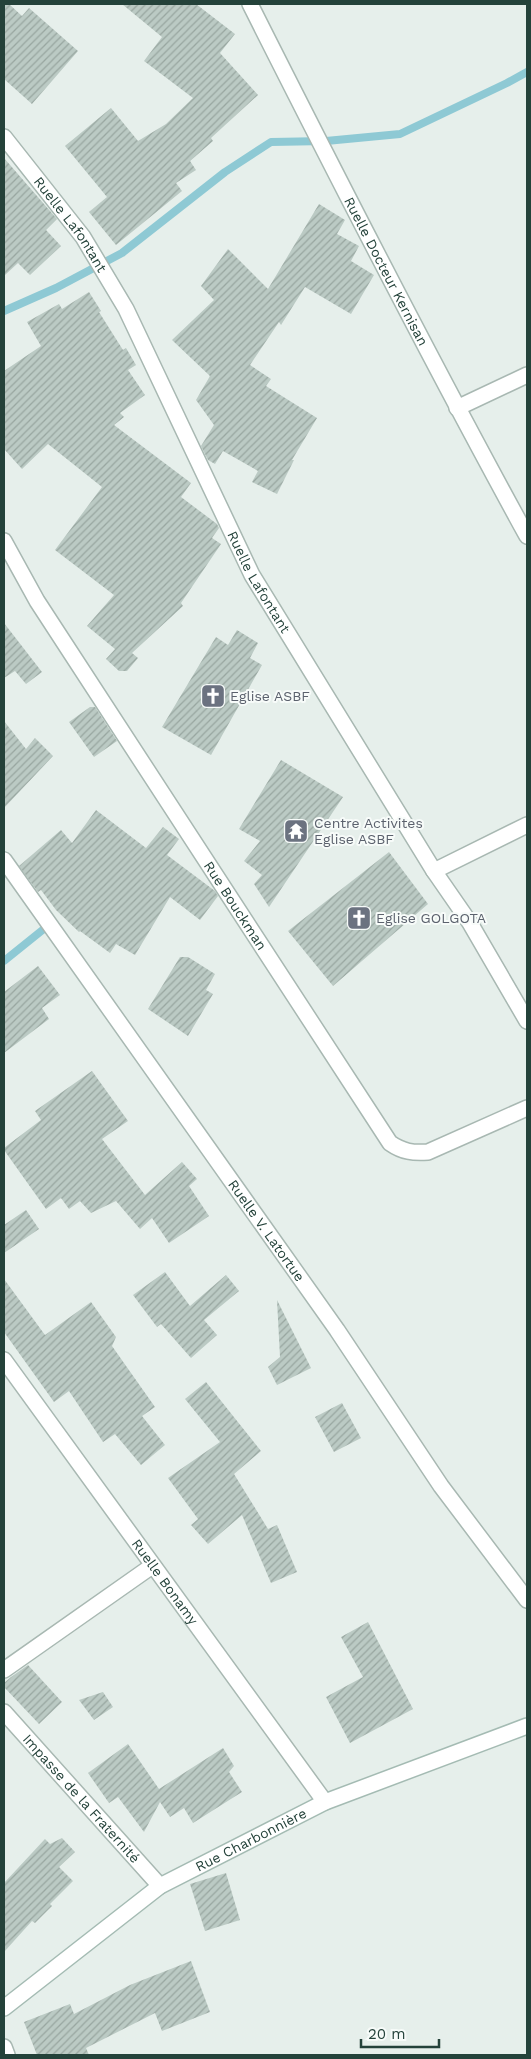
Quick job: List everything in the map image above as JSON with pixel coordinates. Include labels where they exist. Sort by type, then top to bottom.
[{"type":"street","name":"Ruelle Docteur Kernisan","points":[[250,4],[457,408],[527,536]]},
{"type":"street","name":"Ruelle Lafontant","points":[[4,137],[82,237],[126,309],[252,575],[434,871],[470,923],[527,1022]]},
{"type":"street","points":[[457,408],[527,375]]},
{"type":"street","name":"Rue Bouckman","points":[[4,542],[42,609],[390,1143],[401,1150],[413,1153],[428,1152],[527,1108]]},
{"type":"street","points":[[434,871],[527,825]]},
{"type":"street","name":"Ruelle V. Latortue","points":[[4,860],[337,1330],[441,1486],[527,1600]]},
{"type":"street","name":"Ruelle Bonamy","points":[[4,1360],[325,1802]]},
{"type":"street","points":[[4,1670],[152,1566]]},
{"type":"street","name":"Impasse de la Fraternité","points":[[4,1712],[160,1886]]},
{"type":"street","name":"Rue Charbonnière","points":[[4,2008],[160,1886],[325,1802],[527,1726]]},
{"type":"street","points":[[4,2047],[7,2055]]},
{"type":"building","points":[[4,4],[9,4],[22,16],[29,8],[78,51],[32,104],[4,79]]},
{"type":"building","points":[[122,4],[196,4],[235,34],[220,53],[258,95],[211,138],[213,141],[190,161],[196,170],[176,183],[182,191],[116,245],[89,212],[107,197],[65,146],[111,108],[138,141],[166,124],[193,98],[144,61],[162,37]]},
{"type":"building","points":[[4,158],[57,219],[46,230],[61,246],[30,275],[18,263],[4,276]]},
{"type":"building","points":[[319,204],[345,220],[337,234],[359,246],[351,261],[374,275],[351,314],[305,287],[281,325],[279,322],[250,365],[271,379],[266,386],[317,418],[292,460],[294,460],[277,494],[252,482],[258,471],[223,451],[215,464],[208,460],[201,446],[214,425],[196,400],[210,376],[172,340],[214,300],[201,286],[228,249],[268,289]]},
{"type":"building","points":[[89,292],[123,350],[126,348],[136,365],[128,370],[145,395],[120,413],[124,417],[114,425],[191,483],[181,497],[217,524],[219,528],[212,538],[221,544],[181,603],[183,606],[132,653],[138,658],[127,671],[119,671],[106,659],[115,649],[87,626],[114,595],[55,550],[102,487],[48,444],[22,469],[4,449],[4,371],[41,346],[27,322],[59,304],[62,309]]},
{"type":"building","points":[[4,623],[42,672],[26,684],[15,671],[4,678]]},
{"type":"building","name":"Eglise ASBF","points":[[237,630],[258,643],[250,658],[262,665],[211,755],[162,727],[216,637],[228,645]]},
{"type":"building","points":[[90,707],[95,707],[117,741],[94,757],[69,722]]},
{"type":"building","points":[[4,721],[26,749],[35,738],[53,756],[4,808]]},
{"type":"building","points":[[281,760],[343,797],[269,907],[254,884],[262,875],[244,861],[260,841],[239,829]]},
{"type":"building","points":[[96,810],[146,848],[163,827],[179,839],[167,855],[215,891],[218,896],[200,920],[170,897],[135,955],[116,944],[110,953],[79,932],[56,910],[41,890],[38,892],[19,866],[61,830],[72,843]]},
{"type":"building","name":"Eglise GOLGOTA","points":[[389,852],[428,904],[333,986],[288,931]]},
{"type":"building","points":[[180,957],[188,957],[215,974],[206,990],[213,994],[188,1036],[148,1009]]},
{"type":"building","points":[[38,966],[60,995],[42,1008],[49,1019],[4,1053],[4,992]]},
{"type":"building","points":[[92,1071],[128,1121],[102,1139],[145,1195],[182,1162],[197,1179],[189,1186],[209,1216],[169,1243],[152,1218],[140,1229],[116,1201],[91,1213],[80,1201],[69,1209],[61,1198],[46,1209],[4,1150],[4,1148],[41,1120],[35,1111]]},
{"type":"building","points":[[26,1210],[39,1229],[4,1253],[4,1225]]},
{"type":"building","points":[[165,1272],[190,1306],[226,1275],[239,1291],[204,1320],[217,1335],[191,1358],[161,1324],[157,1327],[133,1295]]},
{"type":"building","points":[[4,1279],[45,1335],[91,1302],[116,1337],[112,1346],[155,1407],[142,1416],[165,1445],[141,1465],[115,1434],[103,1442],[69,1391],[54,1402],[4,1332]]},
{"type":"building","points":[[277,1300],[311,1368],[277,1385],[268,1367],[280,1357]]},
{"type":"building","points":[[206,1382],[261,1451],[234,1474],[268,1529],[277,1525],[297,1572],[271,1583],[242,1515],[208,1544],[191,1525],[198,1519],[168,1478],[220,1442],[185,1399]]},
{"type":"building","points":[[342,1403],[361,1438],[334,1452],[315,1417]]},
{"type":"building","points":[[368,1622],[413,1709],[350,1743],[326,1697],[363,1677],[341,1637]]},
{"type":"building","points":[[28,1665],[62,1702],[39,1724],[4,1687],[4,1683]]},
{"type":"building","points":[[103,1692],[113,1707],[94,1720],[79,1700]]},
{"type":"building","points":[[128,1744],[159,1789],[223,1748],[234,1766],[229,1772],[242,1792],[193,1823],[184,1808],[170,1817],[160,1802],[144,1832],[118,1797],[109,1803],[88,1773]]},
{"type":"building","points":[[62,1838],[75,1852],[59,1867],[73,1881],[50,1904],[52,1906],[35,1923],[32,1921],[4,1952],[4,1883],[45,1839],[50,1844]]},
{"type":"building","points":[[226,1873],[240,1920],[205,1931],[190,1884]]},
{"type":"building","points":[[191,1961],[210,2012],[162,2031],[155,2013],[86,2048],[89,2055],[37,2055],[24,2022],[70,2004],[74,2014],[130,1985]]},
{"type":"waterway","points":[[4,311],[56,288],[122,253],[225,172],[271,142],[326,141],[400,134],[527,72]]},
{"type":"waterway","points":[[4,961],[50,924]]},
{"type":"place","name":"Eglise ASBF","points":[[213,696]]},
{"type":"place","name":"Centre Activites Eglise ASBF","points":[[296,831]]},
{"type":"place","name":"Eglise GOLGOTA","points":[[359,918]]}]
